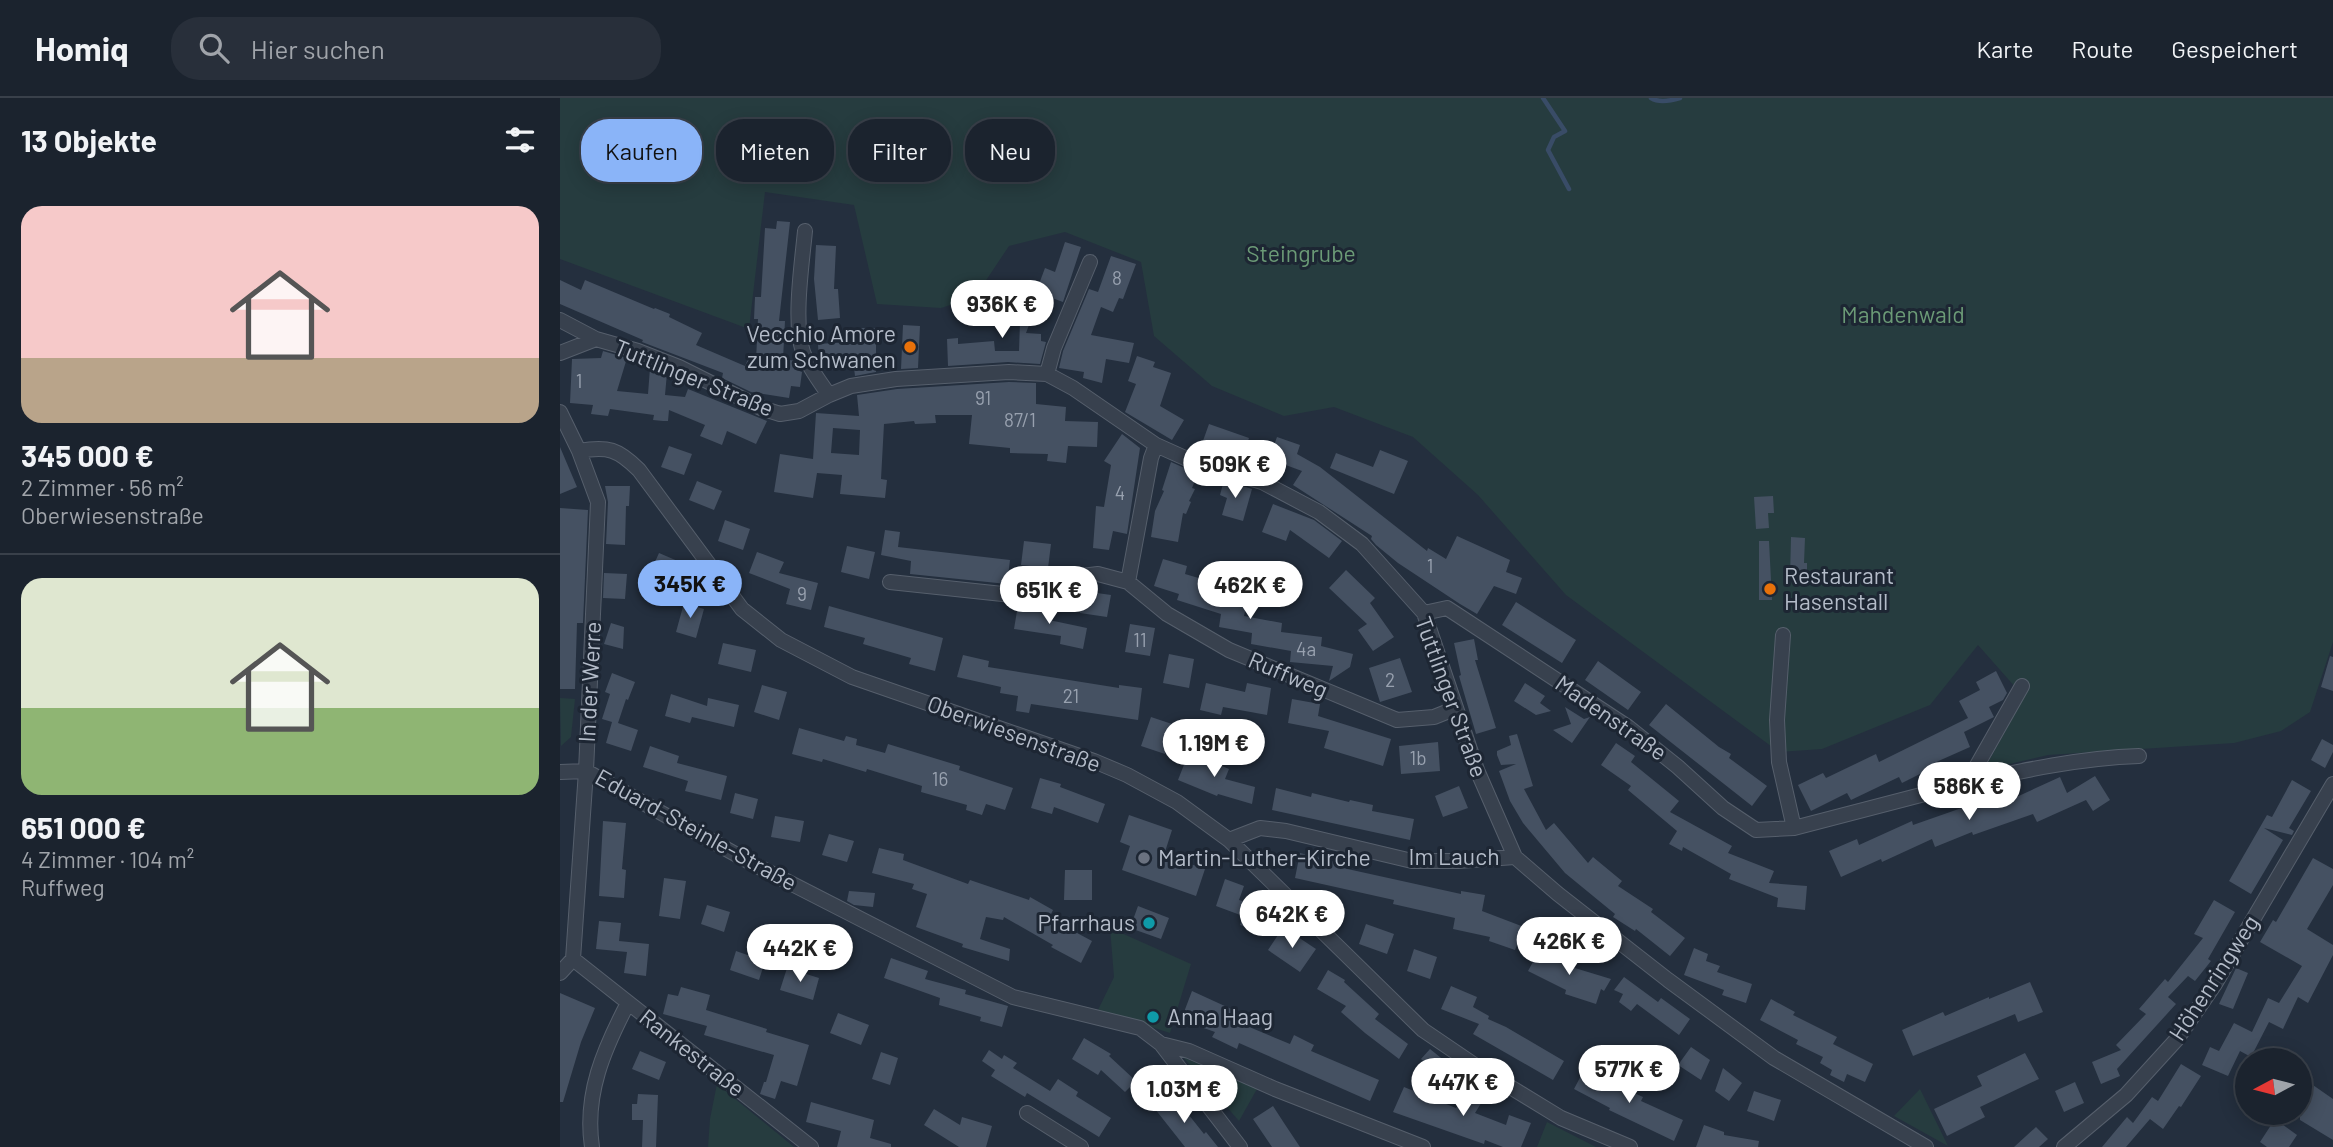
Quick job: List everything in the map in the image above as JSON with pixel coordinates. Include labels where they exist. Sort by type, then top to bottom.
[{"type":"street","points":[[805,231],[800,302],[801,342],[808,363],[829,395]]},
{"type":"street","points":[[1047,374],[1054,348],[1090,262]]},
{"type":"street","name":"Tuttlinger Straße","points":[[560,320],[596,339],[679,367],[761,408],[780,414],[799,411],[851,386],[896,379],[1009,372],[1047,374],[1073,388],[1156,445],[1185,458],[1262,482],[1319,512],[1362,544],[1424,613],[1454,709],[1477,770],[1516,857],[1558,894],[1668,980],[1774,1058],[1926,1147]]},
{"type":"street","points":[[560,353],[596,339]]},
{"type":"street","name":"In der Werre","points":[[560,412],[579,451],[598,502],[586,771],[573,960]]},
{"type":"street","points":[[1128,582],[1151,458],[1156,445]]},
{"type":"street","name":"Oberwiesenstraße","points":[[579,451],[602,447],[624,455],[639,470],[742,609],[781,640],[852,677],[1094,761],[1177,802],[1229,840],[1423,1030],[1562,1118],[1630,1147]]},
{"type":"street","name":"Ruffweg","points":[[890,582],[1012,595],[1066,578],[1098,574],[1128,582],[1167,614],[1229,650],[1397,720],[1434,717],[1454,709]]},
{"type":"street","name":"Madenstraße","points":[[1424,613],[1447,608],[1566,685],[1628,727],[1723,808],[1756,830],[1794,828],[1968,783],[2038,768],[2104,757],[2139,756]]},
{"type":"street","points":[[1783,635],[1777,720],[1779,762],[1794,828]]},
{"type":"street","points":[[1968,783],[2022,687]]},
{"type":"street","points":[[560,772],[586,771]]},
{"type":"street","name":"Eduard-Steinle-Straße","points":[[586,771],[755,865],[1013,997],[1140,1028],[1161,1044],[1189,1051],[1275,1090],[1423,1147]]},
{"type":"street","name":"Höhenringweg","points":[[2064,1147],[2126,1095],[2177,1039],[2215,984],[2333,784]]},
{"type":"street","name":"Im Lauch","points":[[1229,840],[1260,828],[1412,861],[1516,857]]},
{"type":"street","points":[[560,973],[573,960]]},
{"type":"street","name":"Rankestraße","points":[[573,960],[811,1147]]},
{"type":"street","points":[[592,1147],[590,1132],[594,1084],[607,1043],[628,1003]]},
{"type":"street","points":[[1161,1044],[1240,1147]]},
{"type":"street","points":[[1027,1113],[1081,1147]]},
{"type":"green space","points":[[560,98],[2333,98],[2333,642],[2310,712],[2281,731],[2234,743],[2048,755],[1984,770],[2024,697],[1978,645],[1930,705],[1822,749],[1779,752],[1566,595],[1478,495],[1413,437],[1334,407],[1284,416],[1212,386],[1154,336],[1141,262],[1065,232],[1009,246],[975,297],[941,308],[877,304],[854,205],[765,192],[749,329],[560,259]]},
{"type":"green space","points":[[560,698],[575,699],[571,737],[561,746]]},
{"type":"green space","points":[[1110,928],[1191,964],[1170,1033],[1098,1010],[1114,977]]},
{"type":"green space","points":[[1183,1057],[1257,1089],[1239,1121]]},
{"type":"green space","points":[[717,1084],[794,1147],[708,1147]]},
{"type":"green space","points":[[1920,1089],[1948,1146],[1894,1116]]},
{"type":"green space","points":[[1547,1122],[1596,1147],[1537,1147]]},
{"type":"building","points":[[777,221],[790,222],[779,321],[785,321],[783,359],[796,361],[794,369],[802,372],[800,387],[791,386],[789,398],[751,392],[722,378],[723,373],[642,342],[643,340],[560,304],[560,280],[581,290],[585,280],[670,314],[669,317],[702,333],[696,345],[745,366],[749,357],[756,360],[758,319],[754,319],[755,297],[761,297],[765,228],[776,229]]},
{"type":"building","points":[[1065,242],[1081,247],[1063,302],[1036,292],[1045,268],[1055,272]]},
{"type":"building","points":[[816,245],[836,246],[834,289],[838,289],[840,318],[818,320],[814,279]]},
{"type":"building","points":[[1111,256],[1136,264],[1123,299],[1119,298],[1113,312],[1101,307],[1091,335],[1134,343],[1129,363],[1106,359],[1102,383],[1083,378],[1084,372],[1059,368],[1063,351],[1089,289],[1098,292]]},
{"type":"building","points":[[1007,293],[1037,304],[1026,333],[1041,334],[1041,341],[1046,342],[1040,364],[1008,362],[948,366],[947,339],[958,338],[958,344],[994,341],[995,351],[1019,351],[1020,322],[999,314]]},
{"type":"building","name":"Vecchio Amore zum Schwanen","points":[[903,325],[920,326],[918,368],[901,369]]},
{"type":"building","points":[[854,328],[876,328],[876,372],[855,376],[854,368],[823,370],[819,363],[818,344],[850,342],[854,340]]},
{"type":"building","points":[[603,351],[627,358],[617,391],[648,394],[650,368],[655,368],[667,373],[665,395],[685,397],[688,389],[767,421],[756,444],[727,431],[722,445],[700,436],[705,425],[669,410],[668,421],[663,421],[653,420],[654,415],[610,409],[608,416],[591,414],[593,405],[570,403],[572,359],[601,358]]},
{"type":"building","points":[[1137,356],[1155,362],[1153,367],[1171,373],[1160,406],[1184,420],[1172,440],[1125,412],[1136,384],[1128,381]]},
{"type":"building","points":[[1009,382],[1036,383],[1036,404],[1066,407],[1065,421],[1098,422],[1097,447],[1068,446],[1066,463],[1047,461],[1048,454],[1010,453],[1010,448],[969,444],[972,415],[935,415],[936,423],[915,424],[914,421],[884,424],[881,479],[887,480],[885,498],[840,494],[842,475],[817,473],[813,498],[774,492],[780,454],[813,459],[816,413],[859,416],[857,395],[897,389]],"holes":[[[833,428],[860,430],[859,455],[831,453]]]},
{"type":"building","points":[[1209,424],[1249,438],[1240,465],[1199,452]]},
{"type":"building","points":[[1122,434],[1140,448],[1127,534],[1113,531],[1109,550],[1093,548],[1096,506],[1104,507],[1111,465],[1104,461]]},
{"type":"building","points":[[1277,437],[1300,445],[1297,454],[1320,467],[1427,551],[1428,548],[1446,559],[1457,536],[1510,560],[1506,572],[1522,578],[1516,594],[1494,586],[1477,614],[1460,604],[1398,563],[1376,545],[1371,539],[1372,536],[1293,485],[1302,471],[1269,459]]},
{"type":"building","points":[[669,446],[692,454],[684,475],[661,467]]},
{"type":"building","points":[[560,447],[577,487],[560,494]]},
{"type":"building","points":[[1380,450],[1408,461],[1394,494],[1330,468],[1336,453],[1373,467]]},
{"type":"building","points":[[1171,462],[1198,474],[1192,488],[1195,489],[1189,501],[1191,502],[1186,514],[1183,513],[1178,542],[1151,537],[1155,511],[1164,491],[1162,490]]},
{"type":"building","points":[[1224,480],[1252,489],[1243,521],[1222,515],[1227,498],[1220,495]]},
{"type":"building","points":[[697,481],[722,491],[714,510],[689,500]]},
{"type":"building","points":[[605,486],[630,486],[629,506],[626,506],[625,545],[606,544],[608,502]]},
{"type":"building","points":[[1773,496],[1774,513],[1768,513],[1769,528],[1756,529],[1754,497]]},
{"type":"building","points":[[1273,504],[1314,520],[1342,541],[1329,558],[1290,530],[1286,541],[1262,532]]},
{"type":"building","points":[[560,508],[588,510],[583,623],[577,623],[575,689],[560,689]]},
{"type":"building","points":[[725,520],[750,529],[743,550],[718,541]]},
{"type":"building","points":[[885,530],[900,532],[898,547],[1010,560],[1007,584],[910,574],[911,561],[881,555]]},
{"type":"building","points":[[1791,537],[1805,538],[1804,563],[1807,563],[1807,578],[1790,578]]},
{"type":"building","points":[[1024,541],[1051,544],[1048,568],[1021,565]]},
{"type":"building","points":[[1759,541],[1769,541],[1772,600],[1759,600]]},
{"type":"building","points":[[847,546],[875,552],[869,579],[841,572]]},
{"type":"building","points":[[757,552],[784,562],[779,573],[818,583],[811,610],[786,604],[790,589],[749,573]]},
{"type":"building","points":[[659,553],[680,562],[671,582],[650,573]]},
{"type":"building","points":[[1163,559],[1187,566],[1185,574],[1212,582],[1208,596],[1247,602],[1244,616],[1282,623],[1281,632],[1322,637],[1321,646],[1353,654],[1350,667],[1329,681],[1333,666],[1290,662],[1291,651],[1251,644],[1252,633],[1219,627],[1221,614],[1177,600],[1179,594],[1154,586]]},
{"type":"building","points":[[1346,570],[1375,598],[1370,603],[1394,637],[1373,651],[1358,630],[1367,624],[1329,588]]},
{"type":"building","points":[[604,573],[627,574],[625,599],[603,598]]},
{"type":"building","points":[[1083,591],[1111,595],[1107,617],[1080,613]]},
{"type":"building","points":[[1516,602],[1576,640],[1562,663],[1502,625]]},
{"type":"building","points":[[684,603],[704,609],[696,638],[676,632]]},
{"type":"building","points":[[1018,605],[1051,610],[1049,620],[1087,628],[1083,649],[1060,644],[1061,636],[1014,629]]},
{"type":"building","points":[[829,606],[943,638],[935,671],[909,664],[911,658],[863,644],[865,638],[824,627]]},
{"type":"building","points":[[611,623],[624,627],[623,649],[604,644]]},
{"type":"building","points":[[1130,624],[1155,628],[1150,656],[1125,652]]},
{"type":"building","points":[[1474,639],[1478,660],[1475,660],[1496,728],[1476,734],[1459,676],[1461,675],[1454,643]]},
{"type":"building","points":[[723,643],[756,650],[751,672],[718,664]]},
{"type":"building","points":[[1169,654],[1194,659],[1189,688],[1163,683]]},
{"type":"building","points":[[963,655],[989,661],[988,667],[1119,688],[1119,685],[1142,688],[1138,720],[1031,704],[1029,713],[1016,711],[1018,696],[1000,693],[1001,687],[957,677]]},
{"type":"building","points":[[2330,656],[2333,657],[2333,691],[2321,687]]},
{"type":"building","points":[[1400,658],[1412,692],[1380,702],[1369,668]]},
{"type":"building","points":[[1598,661],[1641,692],[1628,710],[1585,680]]},
{"type":"building","points":[[1996,671],[2007,693],[2003,700],[1989,707],[1994,717],[1964,732],[1970,747],[1934,763],[1936,766],[1902,783],[1899,777],[1851,800],[1847,793],[1811,811],[1798,785],[1823,773],[1826,778],[1876,754],[1879,762],[1968,718],[1959,701],[1980,690],[1976,682]]},
{"type":"building","points":[[612,673],[635,682],[618,723],[638,730],[631,751],[606,743],[612,722],[602,719],[610,694],[605,692]]},
{"type":"building","points":[[1206,683],[1245,692],[1247,683],[1271,688],[1267,715],[1223,707],[1221,715],[1200,710]]},
{"type":"building","points":[[1525,683],[1545,696],[1540,703],[1551,711],[1536,715],[1514,701]]},
{"type":"building","points":[[762,685],[787,692],[779,720],[754,712]]},
{"type":"building","points":[[671,694],[707,706],[708,698],[739,705],[734,727],[692,717],[690,723],[665,716]]},
{"type":"building","points":[[1292,699],[1320,704],[1318,716],[1391,739],[1383,766],[1324,748],[1329,731],[1288,723]]},
{"type":"building","points":[[1666,704],[1731,754],[1729,758],[1767,786],[1752,806],[1649,725]]},
{"type":"building","points":[[1565,707],[1584,719],[1590,717],[1572,743],[1553,730],[1571,724]]},
{"type":"building","points":[[1151,717],[1175,725],[1165,754],[1141,746]]},
{"type":"building","points":[[799,728],[844,741],[846,736],[857,739],[856,745],[885,753],[888,744],[960,766],[959,770],[1013,788],[1005,810],[986,804],[982,815],[966,810],[967,805],[921,792],[922,786],[867,769],[866,772],[823,759],[822,762],[792,754]]},
{"type":"building","points":[[1517,734],[1533,786],[1524,789],[1546,830],[1554,823],[1588,863],[1593,857],[1622,881],[1618,886],[1653,909],[1651,912],[1685,938],[1670,956],[1636,929],[1635,931],[1613,917],[1615,914],[1565,873],[1523,823],[1510,801],[1499,771],[1516,764],[1501,765],[1497,755],[1497,751],[1511,745],[1509,736]]},
{"type":"building","points":[[2322,739],[2333,745],[2333,752],[2325,768],[2311,760]]},
{"type":"building","points":[[1438,742],[1440,771],[1401,774],[1399,746]]},
{"type":"building","points":[[1616,743],[1635,756],[1631,762],[1679,801],[1670,812],[1732,846],[1728,853],[1774,871],[1769,883],[1807,886],[1805,910],[1777,907],[1778,898],[1729,879],[1731,874],[1683,847],[1682,851],[1669,844],[1677,831],[1628,790],[1631,786],[1601,765]]},
{"type":"building","points":[[650,746],[679,756],[677,763],[727,776],[721,800],[685,791],[688,781],[643,767]]},
{"type":"building","points":[[1189,752],[1229,769],[1225,779],[1255,787],[1252,804],[1218,794],[1217,796],[1178,780]]},
{"type":"building","points":[[2095,776],[2110,800],[2093,811],[2086,800],[2037,822],[2033,814],[1973,835],[1972,832],[1935,847],[1932,839],[1841,877],[1829,851],[1857,839],[1859,845],[1912,821],[1913,825],[2010,791],[2012,799],[2060,777],[2067,793]]},
{"type":"building","points":[[1040,778],[1061,784],[1060,787],[1105,804],[1098,823],[1054,807],[1052,814],[1031,808]]},
{"type":"building","points":[[2292,780],[2311,791],[2289,828],[2294,831],[2292,835],[2264,828],[2283,840],[2251,894],[2229,881],[2267,815],[2272,817]]},
{"type":"building","points":[[1459,786],[1468,808],[1443,817],[1435,796]]},
{"type":"building","points":[[1276,788],[1311,797],[1312,793],[1373,805],[1372,811],[1414,819],[1410,840],[1272,810]]},
{"type":"building","points":[[735,793],[758,799],[753,819],[730,813]]},
{"type":"building","name":"Martin-Luther-Kirche","points":[[1129,815],[1172,830],[1164,855],[1205,869],[1196,896],[1122,870],[1130,846],[1120,842]]},
{"type":"building","points":[[775,816],[804,821],[800,842],[771,837]]},
{"type":"building","points":[[603,821],[626,823],[622,869],[626,870],[624,898],[599,896]]},
{"type":"building","points":[[829,834],[854,841],[847,862],[822,855]]},
{"type":"building","points":[[879,848],[904,854],[903,860],[968,884],[970,880],[1029,900],[1030,897],[1053,910],[1049,918],[1092,941],[1081,963],[1004,917],[1003,920],[986,917],[980,939],[1010,949],[1009,961],[962,947],[963,944],[916,927],[927,894],[912,889],[914,884],[872,873]]},
{"type":"building","points":[[1300,853],[1343,864],[1343,868],[1461,894],[1461,891],[1485,895],[1482,911],[1524,927],[1515,950],[1489,941],[1490,937],[1453,929],[1455,918],[1393,904],[1394,900],[1295,878]]},
{"type":"building","points":[[2313,858],[2333,869],[2333,885],[2307,929],[2333,945],[2333,955],[2308,1003],[2298,997],[2283,1029],[2269,1022],[2256,1048],[2235,1048],[2235,1061],[2228,1076],[2202,1065],[2210,1047],[2219,1051],[2234,1023],[2252,1032],[2268,998],[2279,1003],[2302,966],[2260,942],[2273,920],[2276,922]]},
{"type":"building","points":[[1065,870],[1092,870],[1092,900],[1064,900]]},
{"type":"building","points":[[664,878],[686,881],[680,919],[659,916]]},
{"type":"building","points":[[1225,879],[1244,886],[1239,900],[1266,908],[1259,931],[1240,925],[1243,916],[1216,906]]},
{"type":"building","points":[[849,891],[875,893],[873,907],[854,905],[847,901]]},
{"type":"building","points":[[2214,900],[2235,912],[2208,959],[2211,961],[2195,981],[2188,976],[2168,997],[2176,1004],[2117,1069],[2120,1076],[2101,1084],[2092,1062],[2121,1050],[2116,1045],[2146,1014],[2139,1009],[2165,979],[2168,982],[2203,938],[2194,934]]},
{"type":"building","points":[[707,905],[730,912],[724,932],[701,924]]},
{"type":"building","name":"Pfarrhaus","points":[[1138,906],[1169,918],[1161,939],[1130,928]]},
{"type":"building","points":[[599,921],[621,923],[619,941],[649,944],[646,976],[624,973],[627,952],[596,949]]},
{"type":"building","points":[[1366,924],[1394,934],[1387,954],[1359,944]]},
{"type":"building","points":[[1282,929],[1316,949],[1300,972],[1268,950]]},
{"type":"building","points":[[1694,948],[1708,954],[1706,961],[1720,966],[1717,972],[1752,984],[1746,1003],[1722,995],[1724,990],[1684,975]]},
{"type":"building","points":[[1414,949],[1437,957],[1430,979],[1407,971]]},
{"type":"building","points":[[1540,949],[1567,963],[1565,965],[1611,979],[1604,991],[1601,989],[1596,1004],[1565,994],[1566,990],[1528,971]]},
{"type":"building","points":[[736,951],[765,961],[759,980],[730,970]]},
{"type":"building","points":[[891,958],[928,971],[925,979],[966,990],[965,994],[1008,1006],[1002,1027],[980,1021],[981,1017],[939,1005],[940,998],[884,978]]},
{"type":"building","points":[[787,968],[819,978],[813,1000],[780,990]]},
{"type":"building","points":[[2236,968],[2248,973],[2233,1009],[2219,1004]]},
{"type":"building","points":[[1328,970],[1345,980],[1344,982],[1379,1014],[1375,1019],[1408,1044],[1399,1059],[1341,1012],[1346,1006],[1317,989]]},
{"type":"building","points":[[1624,977],[1658,1002],[1661,998],[1690,1019],[1679,1035],[1637,1004],[1631,1011],[1619,1002],[1623,994],[1614,990]]},
{"type":"building","points":[[2030,982],[2043,1012],[2018,1022],[2015,1014],[1913,1056],[1902,1030],[1943,1012],[1945,1016]]},
{"type":"building","points":[[1451,986],[1477,997],[1473,1007],[1489,1016],[1488,1019],[1564,1061],[1553,1080],[1473,1034],[1479,1024],[1441,1009]]},
{"type":"building","points":[[681,987],[710,995],[706,1010],[809,1045],[797,1086],[781,1081],[775,1099],[760,1094],[774,1055],[704,1035],[707,1026],[663,1014],[668,994],[678,996]]},
{"type":"building","points":[[1192,991],[1251,1018],[1247,1026],[1290,1044],[1294,1035],[1314,1045],[1311,1051],[1379,1080],[1370,1101],[1239,1043],[1237,1049],[1212,1037],[1215,1032],[1181,1020]]},
{"type":"building","points":[[560,993],[595,1008],[581,1042],[563,1102],[560,1102]]},
{"type":"building","points":[[1771,999],[1795,1012],[1793,1015],[1837,1037],[1833,1044],[1873,1064],[1865,1082],[1847,1074],[1844,1082],[1830,1075],[1832,1070],[1820,1063],[1823,1057],[1796,1044],[1798,1040],[1760,1020]]},
{"type":"building","points":[[838,1013],[869,1025],[861,1045],[830,1033]]},
{"type":"building","points":[[1084,1038],[1111,1054],[1109,1056],[1136,1081],[1125,1092],[1101,1070],[1098,1075],[1072,1059]]},
{"type":"building","points":[[1691,1047],[1710,1060],[1701,1080],[1678,1065]]},
{"type":"building","points":[[1430,1049],[1445,1061],[1436,1072],[1421,1059]]},
{"type":"building","points":[[989,1050],[1002,1059],[1004,1055],[1017,1063],[1013,1068],[1050,1091],[1058,1079],[1078,1092],[1076,1096],[1111,1118],[1099,1137],[1027,1093],[1025,1097],[991,1076],[995,1070],[982,1061]]},
{"type":"building","points":[[640,1051],[666,1062],[659,1080],[632,1069]]},
{"type":"building","points":[[881,1052],[898,1058],[890,1085],[872,1079]]},
{"type":"building","points":[[2025,1053],[2039,1079],[1980,1107],[1985,1117],[1947,1136],[1934,1109],[1982,1086],[1977,1076]]},
{"type":"building","points":[[2181,1064],[2201,1076],[2163,1129],[2150,1119],[2126,1147],[2102,1147],[2127,1117],[2133,1123],[2152,1097],[2158,1101]]},
{"type":"building","points":[[1723,1068],[1742,1083],[1729,1101],[1715,1091]]},
{"type":"building","points":[[1584,1070],[1643,1097],[1641,1101],[1683,1120],[1674,1141],[1609,1110],[1610,1108],[1574,1089]]},
{"type":"building","points":[[1473,1082],[1488,1092],[1475,1113],[1506,1125],[1509,1115],[1531,1123],[1521,1147],[1503,1147],[1485,1140],[1484,1144],[1393,1112],[1404,1087],[1456,1108]]},
{"type":"building","points":[[2075,1082],[2084,1103],[2064,1112],[2055,1091]]},
{"type":"building","points":[[2312,1084],[2333,1099],[2333,1140],[2308,1125],[2312,1125]]},
{"type":"building","points":[[1754,1091],[1781,1100],[1774,1121],[1747,1111]]},
{"type":"building","points":[[638,1094],[658,1095],[656,1147],[642,1147],[643,1120],[632,1120],[632,1104],[637,1104]]},
{"type":"building","points":[[1173,1095],[1218,1147],[1185,1147],[1155,1109]]},
{"type":"building","points":[[811,1102],[874,1120],[870,1138],[891,1144],[891,1147],[837,1147],[841,1131],[806,1122]]},
{"type":"building","points":[[1273,1106],[1300,1147],[1272,1147],[1253,1119]]},
{"type":"building","points":[[934,1109],[960,1125],[962,1117],[992,1126],[986,1147],[959,1147],[924,1125]]},
{"type":"building","points":[[1704,1125],[1724,1132],[1724,1135],[1759,1141],[1758,1147],[1696,1147]]},
{"type":"building","points":[[2271,1125],[2283,1125],[2297,1135],[2289,1147],[2267,1147],[2260,1142]]},
{"type":"building","points":[[2036,1127],[2048,1139],[2039,1147],[2014,1147]]},
{"type":"waterway","points":[[1543,98],[1565,131],[1554,137],[1548,150],[1569,189]]},
{"type":"waterway","points":[[1651,98],[1658,101],[1680,98]]},
{"type":"place","name":"Vecchio Amore zum Schwanen","points":[[910,347]]},
{"type":"place","name":"Restaurant Hasenstall","points":[[1770,589]]},
{"type":"place","name":"Martin-Luther-Kirche","points":[[1144,858]]},
{"type":"place","name":"Pfarrhaus","points":[[1149,923]]},
{"type":"place","name":"Anna Haag","points":[[1153,1017]]},
{"type":"park label","name":"Steingrube","points":[[1301,254]]},
{"type":"park label","name":"Mahdenwald","points":[[1903,315]]}]
